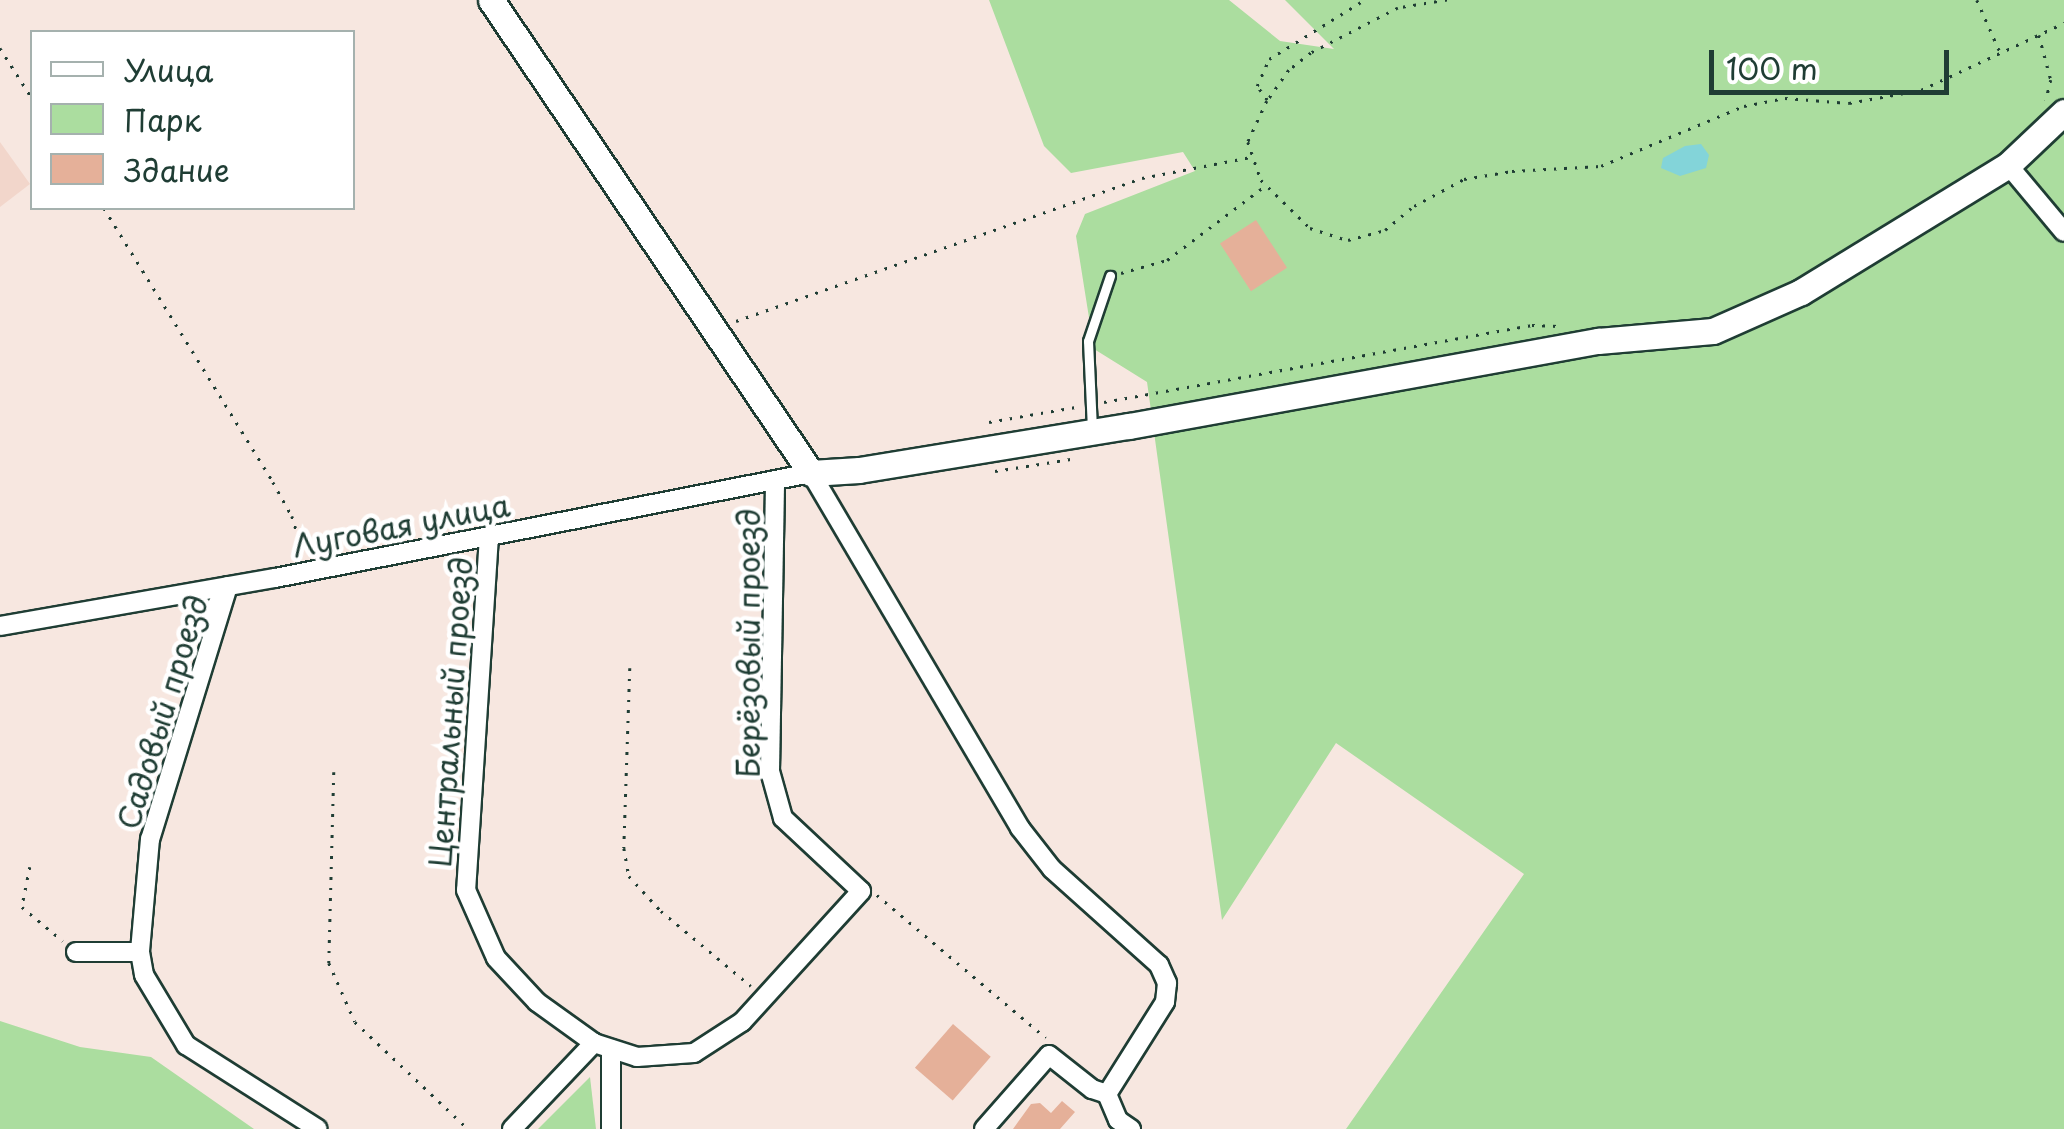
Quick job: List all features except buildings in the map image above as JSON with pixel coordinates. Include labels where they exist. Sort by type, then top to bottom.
[{"type":"street","points":[[491,0],[811,472],[1020,828],[1052,868],[1159,965],[1167,983],[1165,1002],[1107,1094]]},
{"type":"street","points":[[811,472],[859,470],[1092,432],[1598,341],[1713,331],[1801,292],[2008,165],[2064,112]]},
{"type":"street","points":[[2008,165],[2064,232]]},
{"type":"street","name":"Луговая улица","points":[[0,626],[302,573],[811,472]]},
{"type":"street","name":"Берёзовый проезд","points":[[775,480],[770,771],[783,818],[861,891]]},
{"type":"street","name":"Центральный проезд","points":[[489,536],[466,890],[496,958],[537,1002],[602,1046],[637,1056],[694,1053],[742,1022],[861,891]]},
{"type":"street","name":"Садовый проезд","points":[[223,587],[150,839],[140,952],[144,975],[186,1045],[318,1129]]},
{"type":"street","points":[[76,952],[140,952]]},
{"type":"street","points":[[512,1129],[602,1046]]},
{"type":"street","points":[[602,1046],[611,1129]]},
{"type":"street","points":[[984,1129],[1050,1055],[1092,1089],[1107,1094],[1118,1120],[1132,1129]]},
{"type":"lane","points":[[1092,432],[1088,341],[1110,276]]},
{"type":"lane","points":[[202,624],[223,587]]},
{"type":"path","points":[[1268,101],[1257,86],[1268,59],[1364,0]]},
{"type":"path","points":[[1447,0],[1398,8],[1311,53],[1290,70],[1268,101],[1248,142],[1266,185],[1310,228],[1348,240],[1385,230],[1414,206],[1464,180],[1512,171],[1601,166],[1744,106],[1786,98],[1848,103],[1921,90],[2064,23]]},
{"type":"path","points":[[1977,0],[2000,53]]},
{"type":"path","points":[[2038,136],[2051,80],[2039,35]]},
{"type":"path","points":[[0,48],[30,95]]},
{"type":"path","points":[[712,329],[1142,178],[1253,157]]},
{"type":"path","points":[[1110,276],[1167,260],[1266,185]]},
{"type":"path","points":[[105,210],[273,482],[304,550],[298,565],[302,573]]},
{"type":"path","points":[[989,422],[1532,326],[1563,326]]},
{"type":"path","points":[[995,472],[1077,458]]},
{"type":"path","points":[[630,668],[624,848],[628,876],[661,910],[764,996]]},
{"type":"path","points":[[334,772],[328,963],[355,1022],[468,1129]]},
{"type":"path","points":[[30,867],[22,908],[76,952]]},
{"type":"path","points":[[861,891],[882,897],[1049,1040],[1050,1055]]},
{"type":"shaded area","points":[[0,142],[30,184],[0,207]]},
{"type":"green space","points":[[989,0],[1229,0],[1280,41],[1334,49],[1285,0],[2064,0],[2064,1129],[1346,1129],[1524,874],[1336,743],[1222,920],[1147,382],[1094,349],[1076,236],[1085,214],[1195,171],[1183,152],[1071,173],[1044,146]]},
{"type":"green space","points":[[0,1021],[80,1047],[151,1057],[254,1129],[0,1129]]},
{"type":"green space","points":[[590,1077],[596,1129],[538,1129]]},
{"type":"water","points":[[1701,144],[1709,155],[1706,168],[1680,176],[1661,168],[1663,158],[1685,146]]}]
